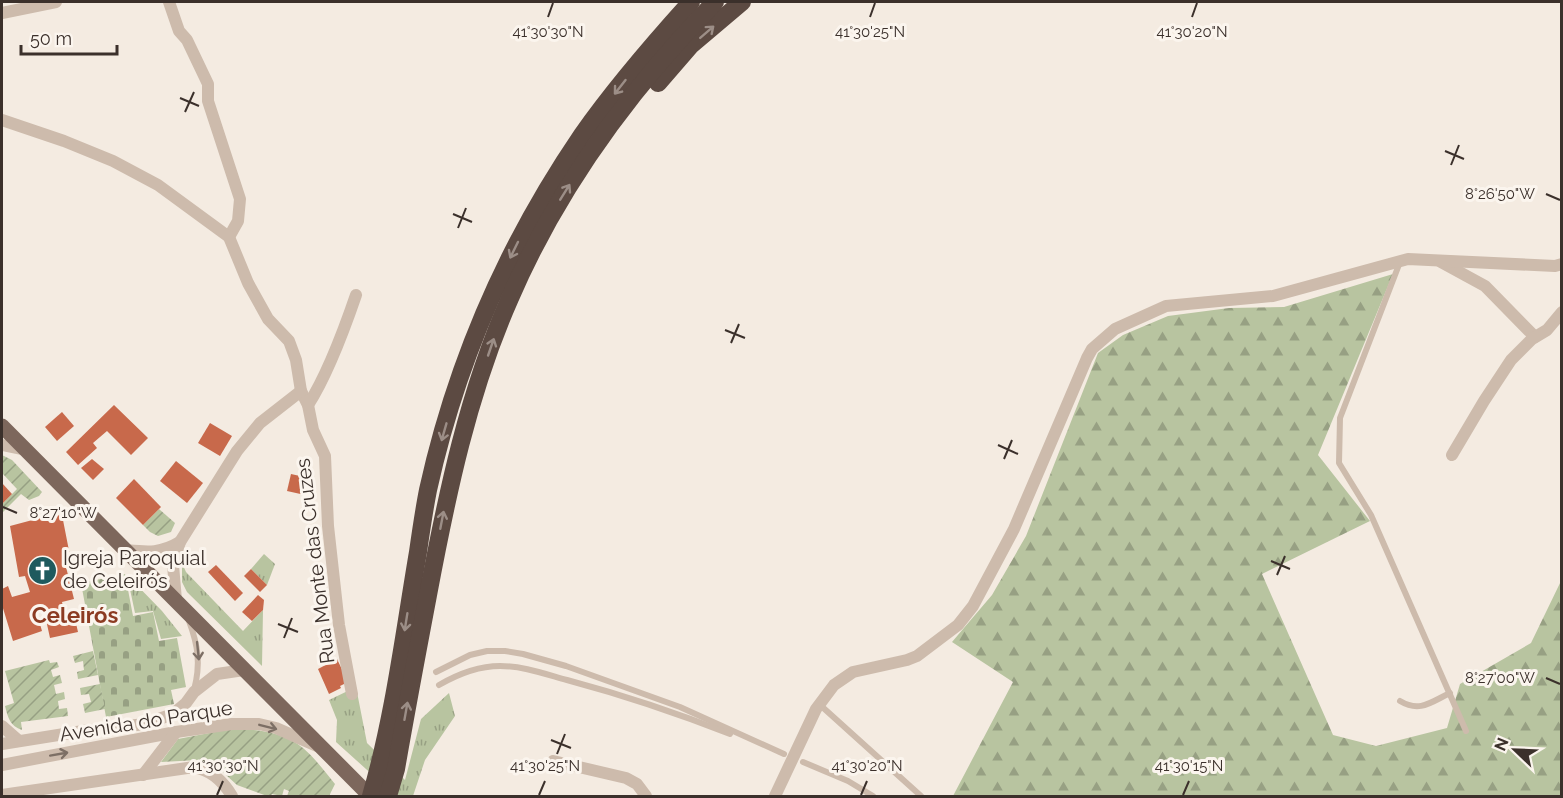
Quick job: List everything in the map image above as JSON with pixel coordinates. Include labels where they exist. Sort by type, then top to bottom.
[{"type":"highway","points":[[370,796],[382,755],[428,490],[459,377],[494,291],[544,195],[583,134],[656,41],[691,2]]},
{"type":"highway","points":[[388,796],[396,769],[447,494],[475,395],[513,291],[551,215],[582,166],[678,39],[715,2]]},
{"type":"highway","points":[[582,166],[606,148],[653,88],[690,46],[742,2]]},
{"type":"main road","points":[[2,426],[370,796]]},
{"type":"street","points":[[2,13],[56,2]]},
{"type":"street","points":[[2,120],[113,161],[158,185],[229,237],[238,221],[240,199],[208,101],[208,84],[187,40],[180,31],[169,2]]},
{"type":"street","name":"Rua Monte das Cruzes","points":[[229,237],[248,283],[268,319],[289,341],[296,360],[301,391],[308,405],[313,430],[325,456],[328,526],[339,626],[352,694]]},
{"type":"street","points":[[775,796],[819,704],[834,684],[853,672],[907,660],[935,644],[958,625],[982,592],[1014,529],[1087,358],[1102,339],[1114,329],[1166,306],[1273,296],[1407,259],[1555,266],[1562,264]]},
{"type":"street","points":[[1437,260],[1485,286],[1535,337]]},
{"type":"street","points":[[308,405],[315,395],[343,332],[356,295]]},
{"type":"street","points":[[1452,454],[1511,360],[1535,337],[1547,330],[1562,312]]},
{"type":"street","points":[[176,600],[173,565],[180,542],[237,451],[260,423],[301,391]]},
{"type":"street","points":[[2,445],[26,450]]},
{"type":"street","points":[[124,550],[148,552],[166,550],[180,542]]},
{"type":"street","name":"Avenida do Parque","points":[[244,670],[217,674],[194,692],[186,703],[173,714],[145,724],[2,744],[4,764],[232,724],[259,724],[276,728],[324,749]]},
{"type":"street","points":[[2,726],[19,741]]},
{"type":"street","points":[[143,775],[176,732]]},
{"type":"street","points":[[553,760],[626,778],[637,784],[646,796]]},
{"type":"street","points":[[2,795],[194,767],[208,770],[232,796]]},
{"type":"lane","points":[[1401,261],[1340,418],[1339,463],[1371,515],[1466,731]]},
{"type":"lane","name":"Avenida do Parque","points":[[186,612],[197,641],[199,656],[199,672],[194,692]]},
{"type":"lane","points":[[436,672],[455,661],[479,653],[505,651],[523,654],[566,666],[680,706],[784,754],[673,712],[596,687],[518,667],[497,666],[476,669],[457,675],[439,685]]},
{"type":"lane","points":[[1400,701],[1417,708],[1450,693]]},
{"type":"lane","points":[[819,704],[921,796]]},
{"type":"lane","points":[[803,762],[848,781],[873,796]]},
{"type":"green space","points":[[1393,274],[1318,455],[1370,521],[1262,574],[1333,735],[1376,746],[1447,728],[1460,684],[1531,643],[1561,581],[1561,796],[953,796],[1013,682],[952,642],[992,595],[1026,536],[1098,353],[1123,335],[1168,316],[1229,308],[1284,307]]},
{"type":"green space","points":[[2,455],[12,460],[42,492],[39,496],[29,500],[21,494],[2,513],[2,504],[17,489],[2,473]]},
{"type":"green space","points":[[159,509],[175,523],[171,532],[158,536],[143,525]]},
{"type":"green space","points":[[264,554],[275,564],[267,585],[251,569]]},
{"type":"green space","points":[[182,563],[186,572],[243,631],[263,610],[262,666],[187,592],[182,582]]},
{"type":"green space","points":[[125,574],[133,616],[153,612],[159,641],[177,638],[186,687],[171,690],[174,704],[106,717],[81,583]]},
{"type":"green space","points":[[127,575],[162,611],[182,636],[161,639],[153,611],[135,613]]},
{"type":"green space","points":[[93,651],[98,675],[78,679],[77,672],[84,670],[83,661],[75,663],[73,656]]},
{"type":"green space","points":[[49,660],[50,663],[57,662],[59,667],[51,670],[53,677],[60,675],[62,683],[54,685],[56,694],[64,692],[65,699],[58,701],[59,709],[67,708],[68,716],[21,722],[22,730],[10,721],[7,714],[5,706],[14,703],[5,671]]},
{"type":"green space","points":[[100,684],[105,709],[85,713],[83,704],[91,702],[89,694],[81,695],[80,688]]},
{"type":"green space","points":[[356,687],[367,743],[405,780],[421,719],[449,693],[455,716],[425,760],[413,796],[396,796],[336,742],[337,720],[329,700]]},
{"type":"green space","points":[[230,729],[268,732],[295,742],[312,756],[335,784],[329,796],[287,796],[289,791],[284,789],[282,796],[272,794],[267,796],[237,785],[215,765],[199,760],[161,762],[178,739]]},
{"type":"building","points":[[114,405],[148,438],[131,455],[107,431],[93,443],[97,448],[78,465],[66,452]]},
{"type":"building","points":[[62,412],[74,426],[57,441],[45,427]]},
{"type":"building","points":[[210,423],[232,436],[220,456],[198,443]]},
{"type":"building","points":[[92,459],[104,469],[93,480],[81,468]]},
{"type":"building","points":[[176,461],[203,483],[187,503],[160,481]]},
{"type":"building","points":[[291,474],[309,478],[305,495],[287,491]]},
{"type":"building","points":[[134,479],[161,507],[143,525],[116,498]]},
{"type":"building","points":[[2,483],[12,494],[2,504]]},
{"type":"building","name":"Igreja Paroquial de Celeirós","points":[[55,514],[63,520],[71,561],[65,563],[74,599],[62,602],[66,621],[75,619],[78,632],[50,638],[43,606],[35,607],[42,631],[13,641],[2,605],[2,589],[8,586],[12,597],[30,592],[25,576],[19,577],[10,526]]},
{"type":"building","points":[[216,565],[243,593],[235,601],[208,572]]},
{"type":"building","points":[[251,569],[267,585],[260,592],[244,576]]},
{"type":"building","points":[[258,595],[264,600],[263,610],[252,621],[242,612]]},
{"type":"building","points":[[337,659],[348,682],[329,694],[318,669]]},
{"type":"place","name":"Igreja Paroquial de Celeirós","points":[[42,570]]},
{"type":"district","name":"Celeirós","points":[[75,615]]}]
